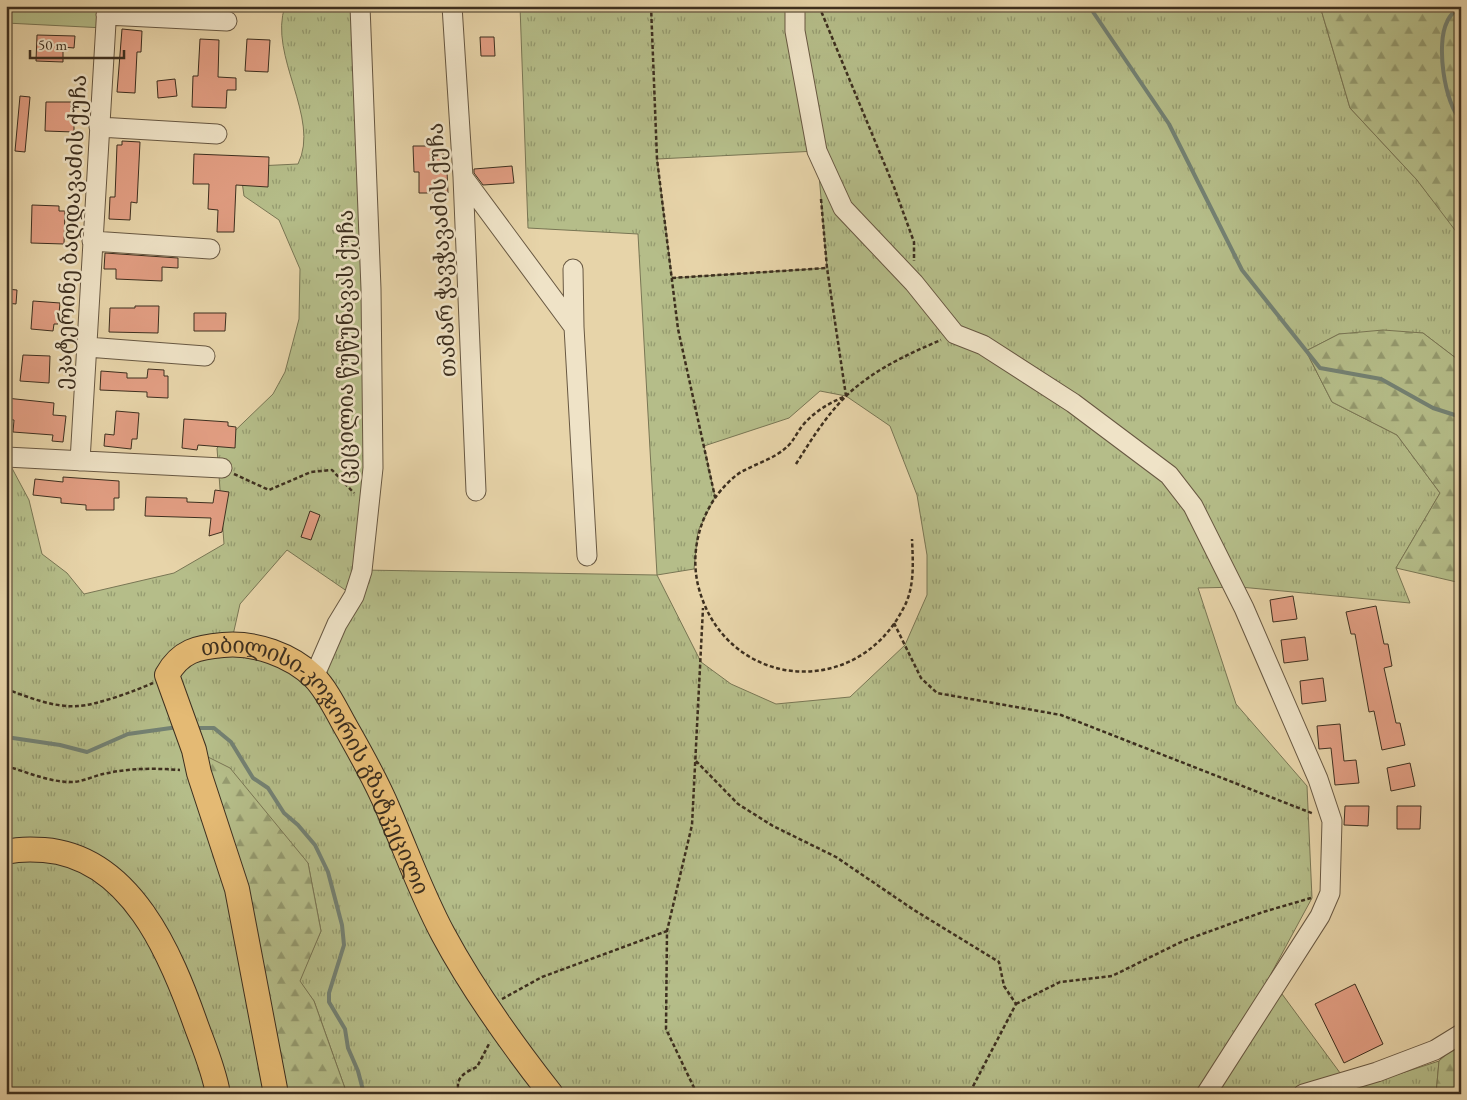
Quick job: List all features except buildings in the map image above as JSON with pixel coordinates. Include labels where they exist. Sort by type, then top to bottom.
[{"type":"main road","name":"თბილისი-კოჯორის გზატკეცილი","points":[[276,1094],[237,889],[199,772],[194,750],[168,675],[173,664],[190,650],[231,644],[263,648],[285,657],[314,677],[333,704],[384,800],[432,913],[488,1007],[551,1094]]},
{"type":"main road","points":[[6,852],[37,849],[57,851],[98,868],[118,883],[138,906],[160,942],[185,994],[215,1077],[218,1094]]},
{"type":"street","name":"ცეცილია წუწუნავას ქუჩა","points":[[314,677],[336,624],[354,596],[362,571],[373,468],[374,387],[360,6]]},
{"type":"street","name":"თამარ ჭავჭავაძის ქუჩა","points":[[452,6],[463,177],[476,491]]},
{"type":"street","points":[[795,6],[795,31],[817,150],[827,177],[842,208],[914,283],[955,334],[983,345],[1073,403],[1169,475],[1193,506],[1251,625],[1318,779],[1332,821],[1330,892],[1320,916],[1206,1094]]},
{"type":"street","points":[[107,10],[227,21]]},
{"type":"street","name":"ეკატერინე ბაღდავაძის ქუჩა","points":[[80,461],[107,10]]},
{"type":"street","points":[[99,127],[217,134]]},
{"type":"street","points":[[463,177],[574,327]]},
{"type":"street","points":[[92,241],[210,249]]},
{"type":"street","points":[[572,269],[587,556]]},
{"type":"street","points":[[87,347],[205,356]]},
{"type":"street","points":[[6,458],[222,468]]},
{"type":"street","points":[[1303,1094],[1377,1072],[1435,1050],[1461,1034]]},
{"type":"path","points":[[650,6],[657,159],[678,329],[715,497]]},
{"type":"path","points":[[820,6],[894,187],[914,242],[914,283]]},
{"type":"path","points":[[796,464],[821,426],[846,396],[827,268],[820,190]]},
{"type":"path","points":[[672,278],[827,268]]},
{"type":"path","points":[[697,1094],[666,1029],[667,931],[692,825],[703,606],[694,569],[698,531],[715,497],[742,471],[777,455],[793,443],[802,427],[812,416],[829,403],[846,396],[897,359],[955,334]]},
{"type":"path","points":[[222,468],[269,490],[310,472],[332,470],[368,508]]},
{"type":"path","points":[[703,606],[724,638],[754,661],[788,672],[823,671],[857,659],[885,638],[904,608],[914,574],[912,539]]},
{"type":"path","points":[[894,623],[922,678],[937,693],[1061,715],[1332,821]]},
{"type":"path","points":[[6,689],[58,704],[80,706],[140,689],[168,675]]},
{"type":"path","points":[[696,761],[738,804],[773,826],[836,857],[914,910],[999,962],[1004,986],[1016,1004]]},
{"type":"path","points":[[6,766],[44,778],[74,782],[108,773],[144,768],[199,772]]},
{"type":"path","points":[[969,1094],[1016,1004],[1060,982],[1112,976],[1184,940],[1263,912],[1330,892]]},
{"type":"path","points":[[488,1007],[542,977],[667,931]]},
{"type":"path","points":[[460,1094],[458,1083],[460,1078],[465,1072],[477,1067],[488,1044],[504,1030]]},
{"type":"green space","points":[[6,6],[107,6],[105,28],[6,23]]},
{"type":"green space","points":[[285,6],[360,6],[369,222],[362,570],[657,575],[638,234],[528,228],[520,6],[1320,6],[1350,108],[1417,180],[1459,233],[1461,362],[1423,333],[1339,334],[1306,351],[1332,402],[1397,435],[1440,493],[1396,568],[1410,603],[1240,587],[1198,588],[1236,704],[1307,786],[1312,898],[1265,985],[1282,994],[1346,1081],[1303,1094],[347,1094],[314,1001],[299,981],[321,931],[308,863],[276,1094],[6,1094],[6,457],[29,500],[42,554],[67,573],[84,594],[174,573],[224,544],[217,448],[273,394],[285,372],[299,319],[300,269],[279,220],[244,196],[241,174],[257,166],[298,164],[303,146],[300,107],[283,45],[282,25]],"holes":[[[817,151],[827,268],[672,278],[657,159]],[[820,391],[846,396],[890,426],[917,495],[927,555],[927,595],[905,645],[850,697],[776,704],[731,684],[701,662],[657,575],[694,569],[698,531],[715,497],[704,446],[789,418]],[[287,550],[354,596],[314,677],[231,644],[240,604]]]},
{"type":"green space","points":[[1320,6],[1461,6],[1461,238],[1417,180],[1350,108]]},
{"type":"green space","points":[[1383,330],[1423,333],[1461,362],[1461,583],[1396,568],[1440,493],[1397,435],[1332,402],[1306,351],[1339,334]]},
{"type":"green space","points":[[194,750],[230,768],[308,863],[321,931],[300,981],[314,1001],[347,1094],[276,1094]]},
{"type":"green space","points":[[1461,1041],[1461,1094],[1436,1094],[1439,1061]]},
{"type":"green space","points":[[1439,1061],[1436,1094],[1337,1094]]},
{"type":"waterway","points":[[1089,6],[1169,124],[1242,270],[1320,368],[1381,379],[1433,408],[1461,417]]},
{"type":"waterway","points":[[1459,6],[1447,22],[1442,44],[1442,58],[1446,87],[1455,112],[1461,120]]},
{"type":"waterway","points":[[6,737],[60,745],[87,752],[128,734],[178,727]]},
{"type":"waterway","points":[[195,728],[214,728],[231,742],[253,778],[268,788],[284,813],[298,825],[315,845],[328,872],[342,925],[344,945],[329,993],[329,1002],[345,1029],[348,1048],[358,1071],[364,1094]]}]
